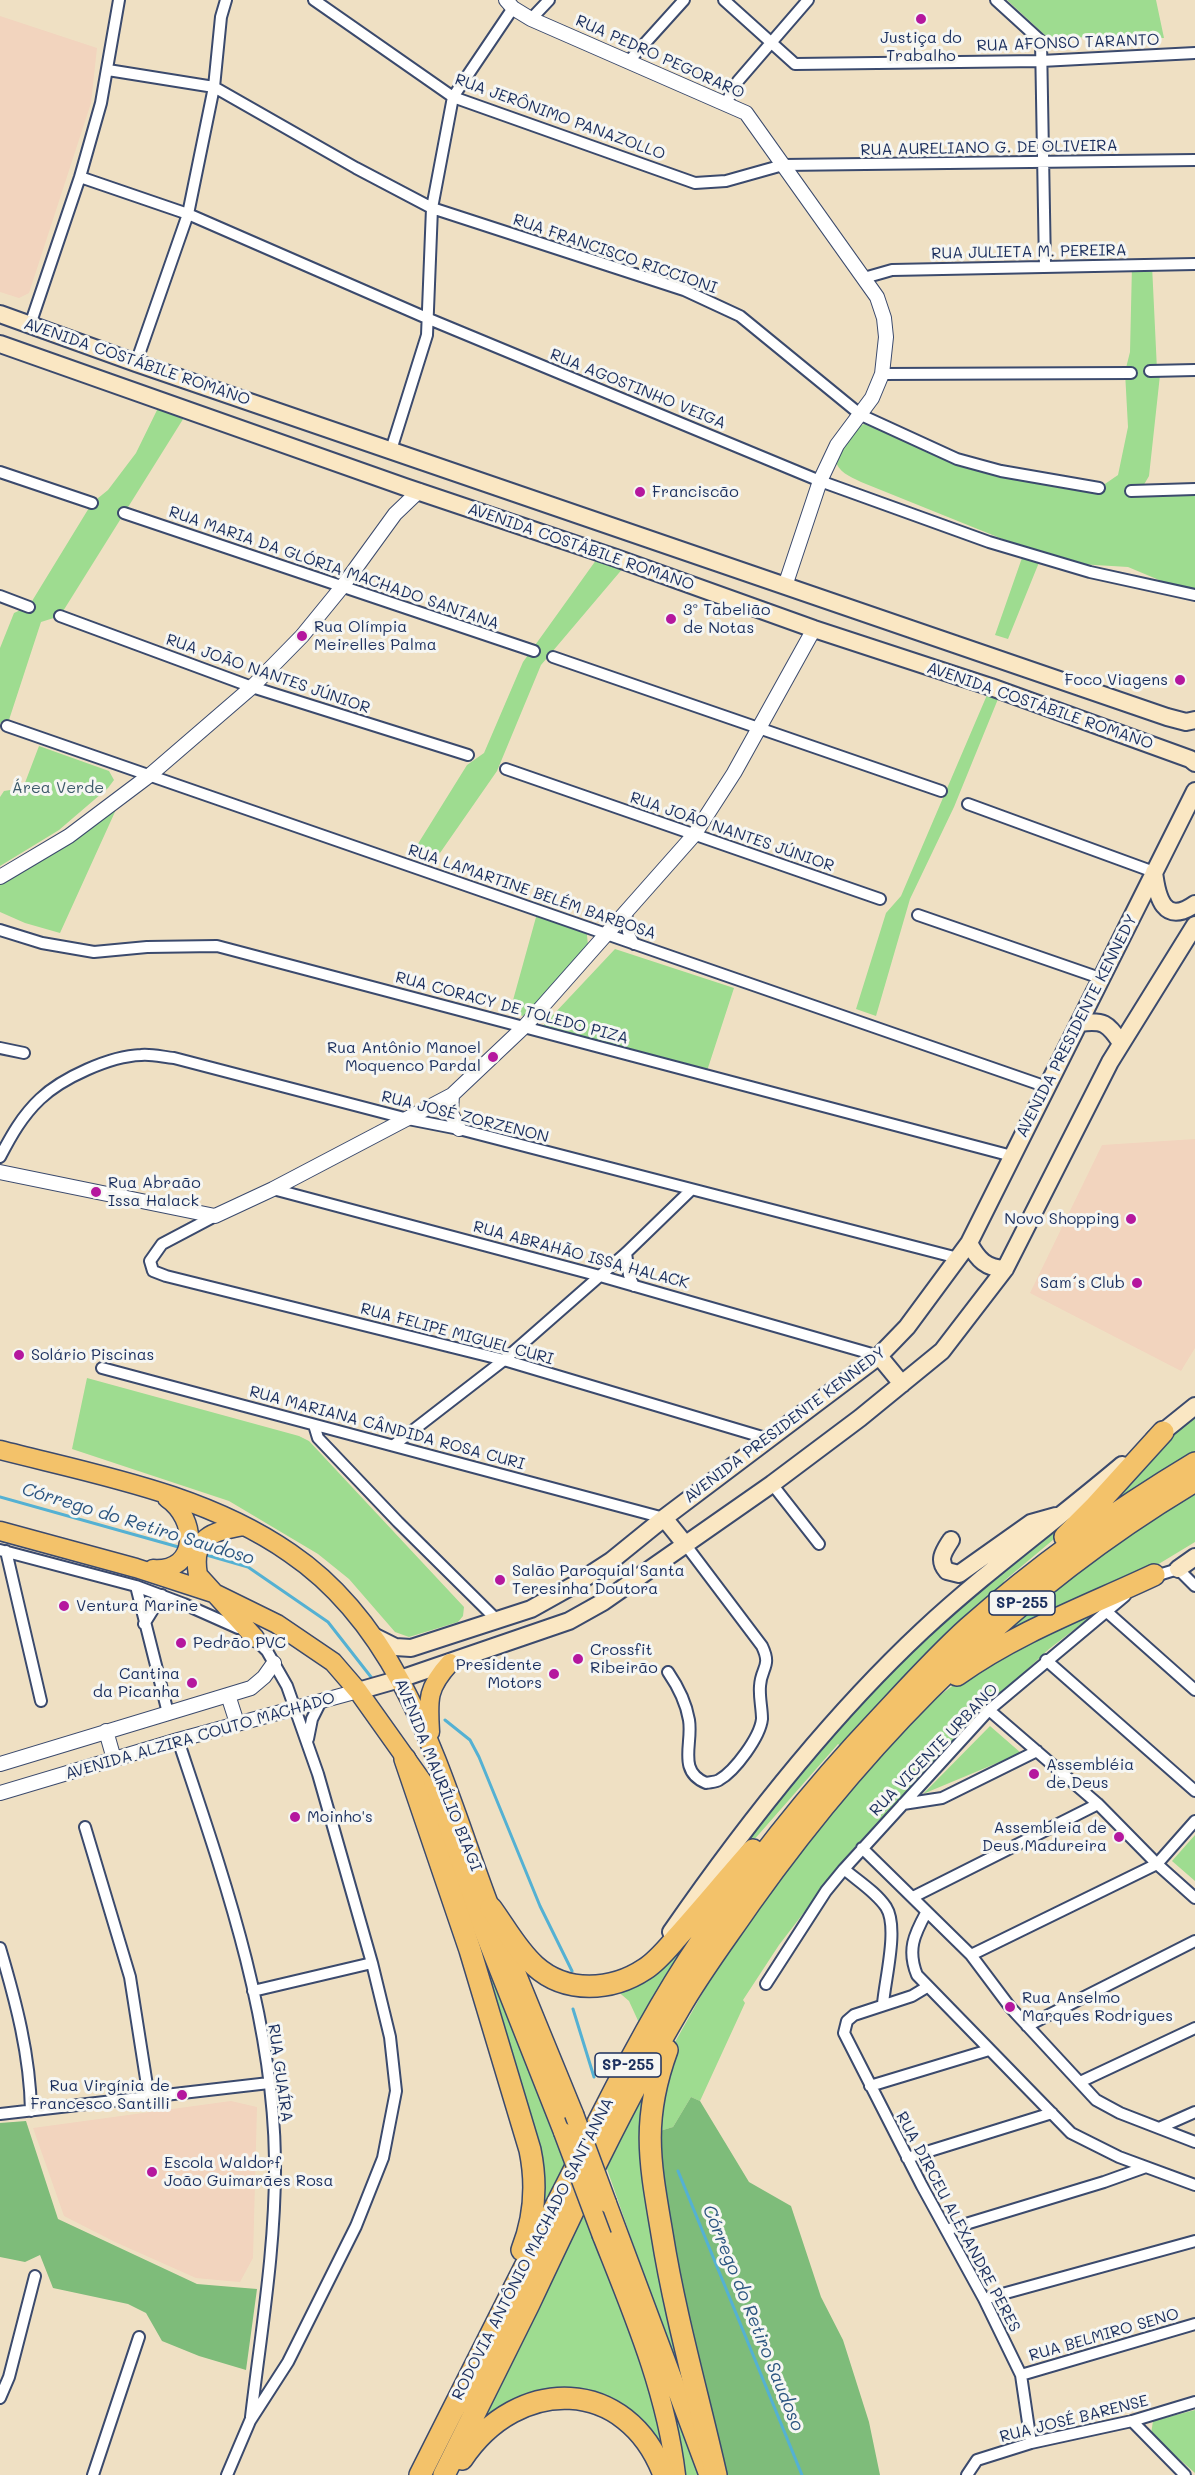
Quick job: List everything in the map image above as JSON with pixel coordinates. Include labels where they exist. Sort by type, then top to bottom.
[{"type":"highway","points":[[968,1628],[1076,1526],[1163,1431]]},
{"type":"highway","name":"RODOVIA ANTÔNIO MACHADO SANT'ANNA","points":[[444,2475],[644,2070],[681,2005],[714,1953],[862,1748],[912,1683],[968,1628],[1069,1547],[1195,1463]]},
{"type":"highway","name":"RODOVIA ANTÔNIO MACHADO SANT'ANNA","points":[[420,2475],[614,2090],[657,2012],[689,1959],[771,1845],[862,1748],[999,1622],[1108,1538],[1195,1481]]},
{"type":"highway","points":[[491,1908],[523,1954],[536,1966],[560,1981],[586,1986],[615,1983],[630,1978],[658,1958],[797,1800],[862,1748],[976,1661],[1025,1635],[1154,1575]]},
{"type":"highway","points":[[405,1759],[470,1950],[533,2165],[534,2206],[526,2239],[450,2414]]},
{"type":"highway","points":[[714,1953],[675,2030],[660,2067],[654,2093],[649,2144],[651,2173],[670,2285],[716,2475]]},
{"type":"highway","points":[[453,2475],[474,2443],[497,2420],[525,2404],[556,2399],[586,2401],[619,2415],[647,2440],[664,2475]]},
{"type":"main road","name":"AVENIDA COSTÁBILE ROMANO","points":[[0,314],[135,363],[1167,717],[1186,722],[1195,720]]},
{"type":"main road","name":"AVENIDA COSTÁBILE ROMANO","points":[[0,344],[814,629],[991,687],[1180,755],[1195,763]]},
{"type":"main road","points":[[151,398],[160,389],[162,381],[160,371]]},
{"type":"main road","points":[[400,485],[404,467],[413,457]]},
{"type":"main road","points":[[616,558],[625,531]]},
{"type":"main road","points":[[991,687],[1004,661]]},
{"type":"main road","name":"AVENIDA PRESIDENTE KENNEDY","points":[[375,1637],[395,1647],[411,1648],[531,1609],[574,1585],[611,1561],[664,1518],[879,1356],[907,1328],[969,1243],[1195,791]]},
{"type":"main road","points":[[1154,872],[1162,906],[1177,911],[1195,904]]},
{"type":"main road","points":[[400,1679],[569,1621],[627,1585],[772,1484],[942,1351],[1005,1269],[1121,1043],[1195,925]]},
{"type":"main road","points":[[1080,1023],[1094,1021],[1104,1023],[1112,1029],[1121,1043]]},
{"type":"main road","points":[[969,1243],[980,1261],[991,1269],[1005,1269]]},
{"type":"main road","points":[[879,1356],[902,1384]]},
{"type":"main road","points":[[658,1958],[671,1932],[719,1863],[771,1796],[859,1695],[950,1605],[1195,1406]]},
{"type":"main road","name":"AVENIDA MAURÍLIO BIAGI","points":[[0,1450],[159,1492],[209,1509],[244,1526],[289,1552],[322,1577],[349,1604],[375,1637],[400,1679],[431,1749],[491,1908],[574,2114],[709,2475]]},
{"type":"main road","points":[[159,1492],[183,1511],[198,1534]]},
{"type":"main road","points":[[951,1540],[941,1556],[942,1564],[947,1571],[959,1574],[1031,1523],[1066,1513]]},
{"type":"main road","points":[[664,1518],[685,1544]]},
{"type":"main road","points":[[244,1526],[198,1534],[187,1548],[189,1562],[198,1575],[255,1638]]},
{"type":"main road","name":"AVENIDA MAURÍLIO BIAGI","points":[[0,1532],[136,1568],[216,1593],[300,1638],[333,1662],[358,1691],[427,1788],[563,2132],[656,2380],[670,2435],[676,2475]]},
{"type":"main road","points":[[1178,1569],[1195,1557]]},
{"type":"main road","points":[[611,1561],[625,1569],[627,1585]]},
{"type":"main road","points":[[136,1568],[166,1570],[189,1562]]},
{"type":"main road","points":[[431,1749],[429,1696],[436,1677],[450,1662]]},
{"type":"main road","name":"AVENIDA ALZIRA COUTO MACHADO","points":[[358,1691],[400,1679]]},
{"type":"street","points":[[30,325],[80,177],[108,70],[119,0]]},
{"type":"street","points":[[135,363],[188,214],[214,87],[221,17],[226,0]]},
{"type":"street","name":"RUA JERÔNIMO PANAZOLLO","points":[[314,0],[453,97],[695,183],[726,181],[783,165]]},
{"type":"street","points":[[531,18],[549,0]]},
{"type":"street","points":[[627,62],[684,0]]},
{"type":"street","name":"RUA AFONSO TARANTO","points":[[724,0],[795,64],[1041,61],[1195,53]]},
{"type":"street","points":[[726,103],[738,81],[808,0]]},
{"type":"street","points":[[996,0],[1041,41],[1045,267]]},
{"type":"street","points":[[391,450],[427,335],[432,208],[453,97],[509,4]]},
{"type":"street","name":"RUA PEDRO PEGORARO","points":[[509,4],[531,18],[746,113],[783,165]]},
{"type":"street","name":"RUA FRANCISCO RICCIONI","points":[[108,70],[214,87],[356,168],[432,208],[684,290],[740,316],[861,415],[957,459],[1001,471],[1099,488]]},
{"type":"street","name":"RUA AURELIANO G. DE OLIVEIRA","points":[[783,165],[1195,160]]},
{"type":"street","points":[[783,165],[877,297],[884,318],[886,338],[882,374],[877,388],[861,415],[837,446],[820,481],[785,586]]},
{"type":"street","name":"RUA AGOSTINHO VEIGA","points":[[80,177],[188,214],[429,319],[820,481],[989,542],[1090,572],[1195,595]]},
{"type":"street","name":"RUA JULIETA M. PEREIRA","points":[[864,278],[892,270],[1195,264]]},
{"type":"street","points":[[1150,370],[1195,370]]},
{"type":"street","points":[[882,374],[1131,373]]},
{"type":"street","points":[[0,472],[92,503]]},
{"type":"street","points":[[394,514],[400,485]]},
{"type":"street","points":[[1131,491],[1195,489]]},
{"type":"street","points":[[0,877],[69,836],[150,775],[252,687],[302,636],[342,587],[394,514],[419,491]]},
{"type":"street","name":"RUA MARIA DA GLÓRIA MACHADO SANTANA","points":[[124,513],[534,651]]},
{"type":"street","points":[[0,596],[29,607]]},
{"type":"street","name":"RUA JOÃO NANTES JÚNIOR","points":[[60,616],[252,687],[468,755]]},
{"type":"street","points":[[0,1172],[215,1216],[273,1189],[452,1095],[525,1026],[694,835],[758,729],[814,629]]},
{"type":"street","points":[[553,657],[941,791]]},
{"type":"street","name":"RUA LAMARTINE BELÉM BARBOSA","points":[[7,726],[1047,1087]]},
{"type":"street","name":"RUA JOÃO NANTES JÚNIOR","points":[[506,769],[880,899]]},
{"type":"street","points":[[968,804],[1154,872]]},
{"type":"street","points":[[626,911],[628,932],[634,944]]},
{"type":"street","points":[[918,915],[1100,978]]},
{"type":"street","name":"RUA CORACY DE TOLEDO PIZA","points":[[0,930],[42,944],[94,952],[147,947],[217,946],[1012,1156]]},
{"type":"street","points":[[0,1048],[24,1053]]},
{"type":"street","name":"RUA JOSÉ ZORZENON","points":[[0,1157],[13,1131],[40,1099],[74,1077],[110,1061],[141,1055],[174,1058],[958,1258]]},
{"type":"street","points":[[452,1095],[451,1113],[459,1129]]},
{"type":"street","name":"RUA ABRAHÃO ISSA HALACK","points":[[273,1189],[600,1276],[879,1356]]},
{"type":"street","points":[[394,1445],[504,1360],[600,1276],[691,1190]]},
{"type":"street","name":"RUA FELIPE MIGUEL CURI","points":[[215,1216],[162,1244],[153,1254],[150,1266],[153,1271],[504,1360],[769,1439]]},
{"type":"street","points":[[626,1252],[627,1268],[634,1286]]},
{"type":"street","name":"RUA MARIANA CÂNDIDA ROSA CURI","points":[[102,1368],[664,1518]]},
{"type":"street","points":[[314,1425],[318,1438],[398,1522],[497,1620]]},
{"type":"street","points":[[772,1484],[819,1544]]},
{"type":"street","points":[[668,1672],[679,1688],[687,1712],[689,1766],[692,1775],[706,1783],[719,1780],[736,1765],[754,1739],[762,1720],[760,1683],[767,1665],[767,1658],[762,1646],[685,1544]]},
{"type":"street","points":[[41,1701],[3,1550],[162,1595],[230,1623],[255,1638],[274,1663],[287,1686],[308,1742],[372,1963],[390,2037],[396,2091],[383,2158],[356,2226],[288,2362],[250,2421],[227,2475]]},
{"type":"street","points":[[1154,1575],[1178,1569],[1195,1586]]},
{"type":"street","name":"RUA VICENTE URBANO","points":[[766,1984],[826,1892],[844,1869],[989,1710],[1046,1660],[1154,1575]]},
{"type":"street","points":[[136,1586],[168,1713]]},
{"type":"street","points":[[144,1624],[162,1595]]},
{"type":"street","points":[[1106,1611],[1195,1690]]},
{"type":"street","points":[[1046,1660],[1195,1791]]},
{"type":"street","name":"AVENIDA ALZIRA COUTO MACHADO","points":[[0,1764],[228,1695],[258,1683],[274,1663]]},
{"type":"street","name":"AVENIDA ALZIRA COUTO MACHADO","points":[[0,1793],[237,1723],[358,1691]]},
{"type":"street","points":[[228,1695],[237,1723]]},
{"type":"street","points":[[308,1742],[312,1719],[321,1701]]},
{"type":"street","points":[[989,1710],[1098,1804],[1157,1864],[1195,1898]]},
{"type":"street","points":[[106,1731],[114,1759]]},
{"type":"street","name":"RUA GUAÍRA","points":[[178,1740],[227,1887],[253,1991],[269,2083],[275,2158],[274,2226],[250,2421]]},
{"type":"street","points":[[903,1804],[942,1797],[1037,1751]]},
{"type":"street","points":[[913,1897],[1098,1804]]},
{"type":"street","points":[[971,1955],[1157,1864],[1195,1821]]},
{"type":"street","points":[[85,1827],[130,1977],[149,2098]]},
{"type":"street","points":[[862,1848],[971,1955],[1027,2026],[1096,2100],[1120,2113],[1195,2142]]},
{"type":"street","points":[[844,1869],[878,1896],[887,1908],[893,1923],[883,2004],[912,1996],[927,1986]]},
{"type":"street","points":[[926,1913],[912,1946],[912,1961],[917,1975],[1071,2133],[1146,2167],[1195,2185]]},
{"type":"street","points":[[1027,2026],[1195,1941]]},
{"type":"street","points":[[0,1948],[26,2047],[31,2111]]},
{"type":"street","points":[[253,1991],[372,1963]]},
{"type":"street","name":"RUA DIRCEU ALEXANDRE PERES","points":[[883,2004],[854,2015],[847,2021],[844,2032],[907,2158],[984,2300],[1021,2374],[1031,2443]]},
{"type":"street","points":[[1080,2082],[1195,2028]]},
{"type":"street","points":[[870,2085],[989,2050]]},
{"type":"street","points":[[0,2114],[269,2083]]},
{"type":"street","points":[[1159,2128],[1195,2112]]},
{"type":"street","points":[[907,2158],[1052,2113]]},
{"type":"street","points":[[946,2230],[1146,2167]]},
{"type":"street","points":[[984,2300],[1195,2241]]},
{"type":"street","points":[[0,2398],[9,2378],[35,2276]]},
{"type":"street","name":"RUA BELMIRO SENO","points":[[1021,2374],[1195,2324]]},
{"type":"street","points":[[93,2475],[139,2337]]},
{"type":"street","name":"RUA JOSÉ BARENSE","points":[[967,2475],[977,2460],[1031,2443],[1132,2421],[1195,2402]]},
{"type":"street","points":[[1132,2421],[1185,2475]]},
{"type":"shaded area","points":[[0,16],[97,48],[91,103],[29,293],[19,298],[0,292]]},
{"type":"shaded area","name":"Novo Shopping","points":[[1195,1139],[1195,1348],[1181,1371],[1030,1293],[1102,1145]]},
{"type":"shaded area","name":"Escola Waldorf João Guimarães Rosa","points":[[231,2101],[257,2107],[253,2258],[240,2282],[196,2278],[115,2242],[64,2216],[33,2128]]},
{"type":"green space","points":[[1007,0],[1156,0],[1164,38],[1047,37]]},
{"type":"green space","points":[[1132,265],[1152,265],[1157,370],[1160,375],[1149,476],[1139,493],[1195,488],[1195,595],[1128,567],[1062,563],[861,482],[839,467],[835,459],[856,428],[866,423],[949,455],[1099,488],[1118,475],[1128,427],[1125,372],[1130,352]]},
{"type":"green space","points":[[159,406],[185,416],[60,616],[41,622],[7,726],[0,723],[0,648],[14,613],[29,606],[92,503],[108,490],[136,453]]},
{"type":"green space","points":[[1023,555],[1040,560],[1008,639],[995,635]]},
{"type":"green space","points":[[599,556],[624,567],[541,665],[497,771],[433,863],[411,855],[467,765],[484,753],[523,662]]},
{"type":"green space","points":[[987,695],[998,699],[954,807],[910,899],[876,1016],[856,1009],[886,913],[901,896]]},
{"type":"green space","name":"Área Verde","points":[[39,746],[109,771],[114,780],[108,788],[59,830],[0,866],[0,797],[4,791],[23,788]]},
{"type":"green space","points":[[119,803],[60,933],[25,923],[0,912],[0,877]]},
{"type":"green space","points":[[538,910],[586,926],[588,945],[523,1016],[510,1011]]},
{"type":"green space","points":[[615,949],[734,988],[706,1074],[537,1032]]},
{"type":"green space","points":[[87,1378],[299,1436],[309,1441],[464,1607],[463,1616],[458,1622],[409,1637],[395,1632],[349,1579],[318,1554],[229,1501],[72,1449]]},
{"type":"green space","points":[[1195,1416],[1195,1453],[1105,1510],[1163,1441]]},
{"type":"green space","points":[[1112,1477],[1060,1534],[1004,1581],[1002,1587],[841,1746],[838,1744],[731,1866],[728,1863],[780,1796],[832,1735],[913,1647]]},
{"type":"green space","points":[[1195,1492],[1195,1542],[1157,1565],[982,1650],[1128,1535]]},
{"type":"green space","points":[[1110,1602],[1049,1649],[985,1709],[851,1851],[779,1945],[743,2000],[745,2003],[700,2101],[691,2097],[673,2127],[653,2133],[670,2051],[724,1955],[772,1885],[833,1810],[934,1700],[973,1670]]},
{"type":"green space","points":[[990,1726],[1021,1753],[923,1794]]},
{"type":"green space","points":[[1195,1835],[1195,1881],[1172,1861]]},
{"type":"green space","points":[[443,1853],[567,2169],[538,2218]]},
{"type":"green space","points":[[734,1877],[640,2025],[629,2001],[615,1989]]},
{"type":"green space","points":[[655,2069],[650,2093],[693,2416],[606,2166]]},
{"type":"green space","points":[[691,2097],[700,2101],[749,2182],[791,2206],[821,2297],[843,2340],[869,2422],[880,2475],[723,2475],[701,2399],[653,2133],[673,2127]]},
{"type":"green space","points":[[26,2121],[58,2219],[197,2284],[257,2289],[246,2370],[199,2356],[162,2341],[146,2313],[128,2304],[53,2288],[40,2255],[25,2262],[0,2257],[0,2123]]},
{"type":"green space","points":[[583,2211],[594,2239],[596,2238],[640,2360],[654,2406],[669,2475],[657,2448],[575,2396],[474,2436]]},
{"type":"green space","points":[[670,2397],[700,2475],[682,2475]]},
{"type":"green space","points":[[1195,2410],[1195,2473],[1151,2434],[1153,2421]]},
{"type":"waterway","name":"Córrego do Retiro Saudoso","points":[[0,1497],[182,1548]]},
{"type":"waterway","name":"Córrego do Retiro Saudoso","points":[[203,1554],[248,1567],[328,1622],[371,1677]]},
{"type":"waterway","name":"Córrego do Retiro Saudoso","points":[[445,1720],[470,1740],[479,1757],[540,1906],[572,1971]]},
{"type":"waterway","name":"Córrego do Retiro Saudoso","points":[[573,2009],[594,2077]]},
{"type":"waterway","name":"Córrego do Retiro Saudoso","points":[[678,2171],[802,2475]]},
{"type":"place","name":"Justiça do Trabalho","points":[[921,19]]},
{"type":"place","name":"Franciscão","points":[[640,492]]},
{"type":"place","name":"3º Tabelião de Notas","points":[[671,619]]},
{"type":"place","name":"Rua Olímpia Meirelles Palma","points":[[302,636]]},
{"type":"place","name":"Foco Viagens","points":[[1180,680]]},
{"type":"place","name":"Rua Antônio Manoel Moquenco Pardal","points":[[493,1057]]},
{"type":"place","name":"Rua Abraão Issa Halack","points":[[96,1192]]},
{"type":"place","name":"Novo Shopping","points":[[1131,1219]]},
{"type":"place","name":"Sam´s Club","points":[[1137,1283]]},
{"type":"place","name":"Solário Piscinas","points":[[19,1355]]},
{"type":"place","name":"Salão Paroquial Santa Teresinha Doutora","points":[[500,1580]]},
{"type":"place","name":"Ventura Marine","points":[[64,1606]]},
{"type":"place","name":"Pedrão PVC","points":[[181,1643]]},
{"type":"place","name":"Crossfit Ribeirão","points":[[578,1659]]},
{"type":"place","name":"Presidente Motors","points":[[554,1674]]},
{"type":"place","name":"Cantina da Picanha","points":[[192,1683]]},
{"type":"place","name":"Assembléia de Deus","points":[[1034,1774]]},
{"type":"place","name":"Moinho's","points":[[295,1817]]},
{"type":"place","name":"Assembleia de Deus Madureira","points":[[1119,1837]]},
{"type":"place","name":"Rua Anselmo Marques Rodrigues","points":[[1010,2007]]},
{"type":"place","name":"Rua Virgínia de Francesco Santilli","points":[[182,2095]]},
{"type":"place","name":"Escola Waldorf João Guimarães Rosa","points":[[152,2172]]}]
